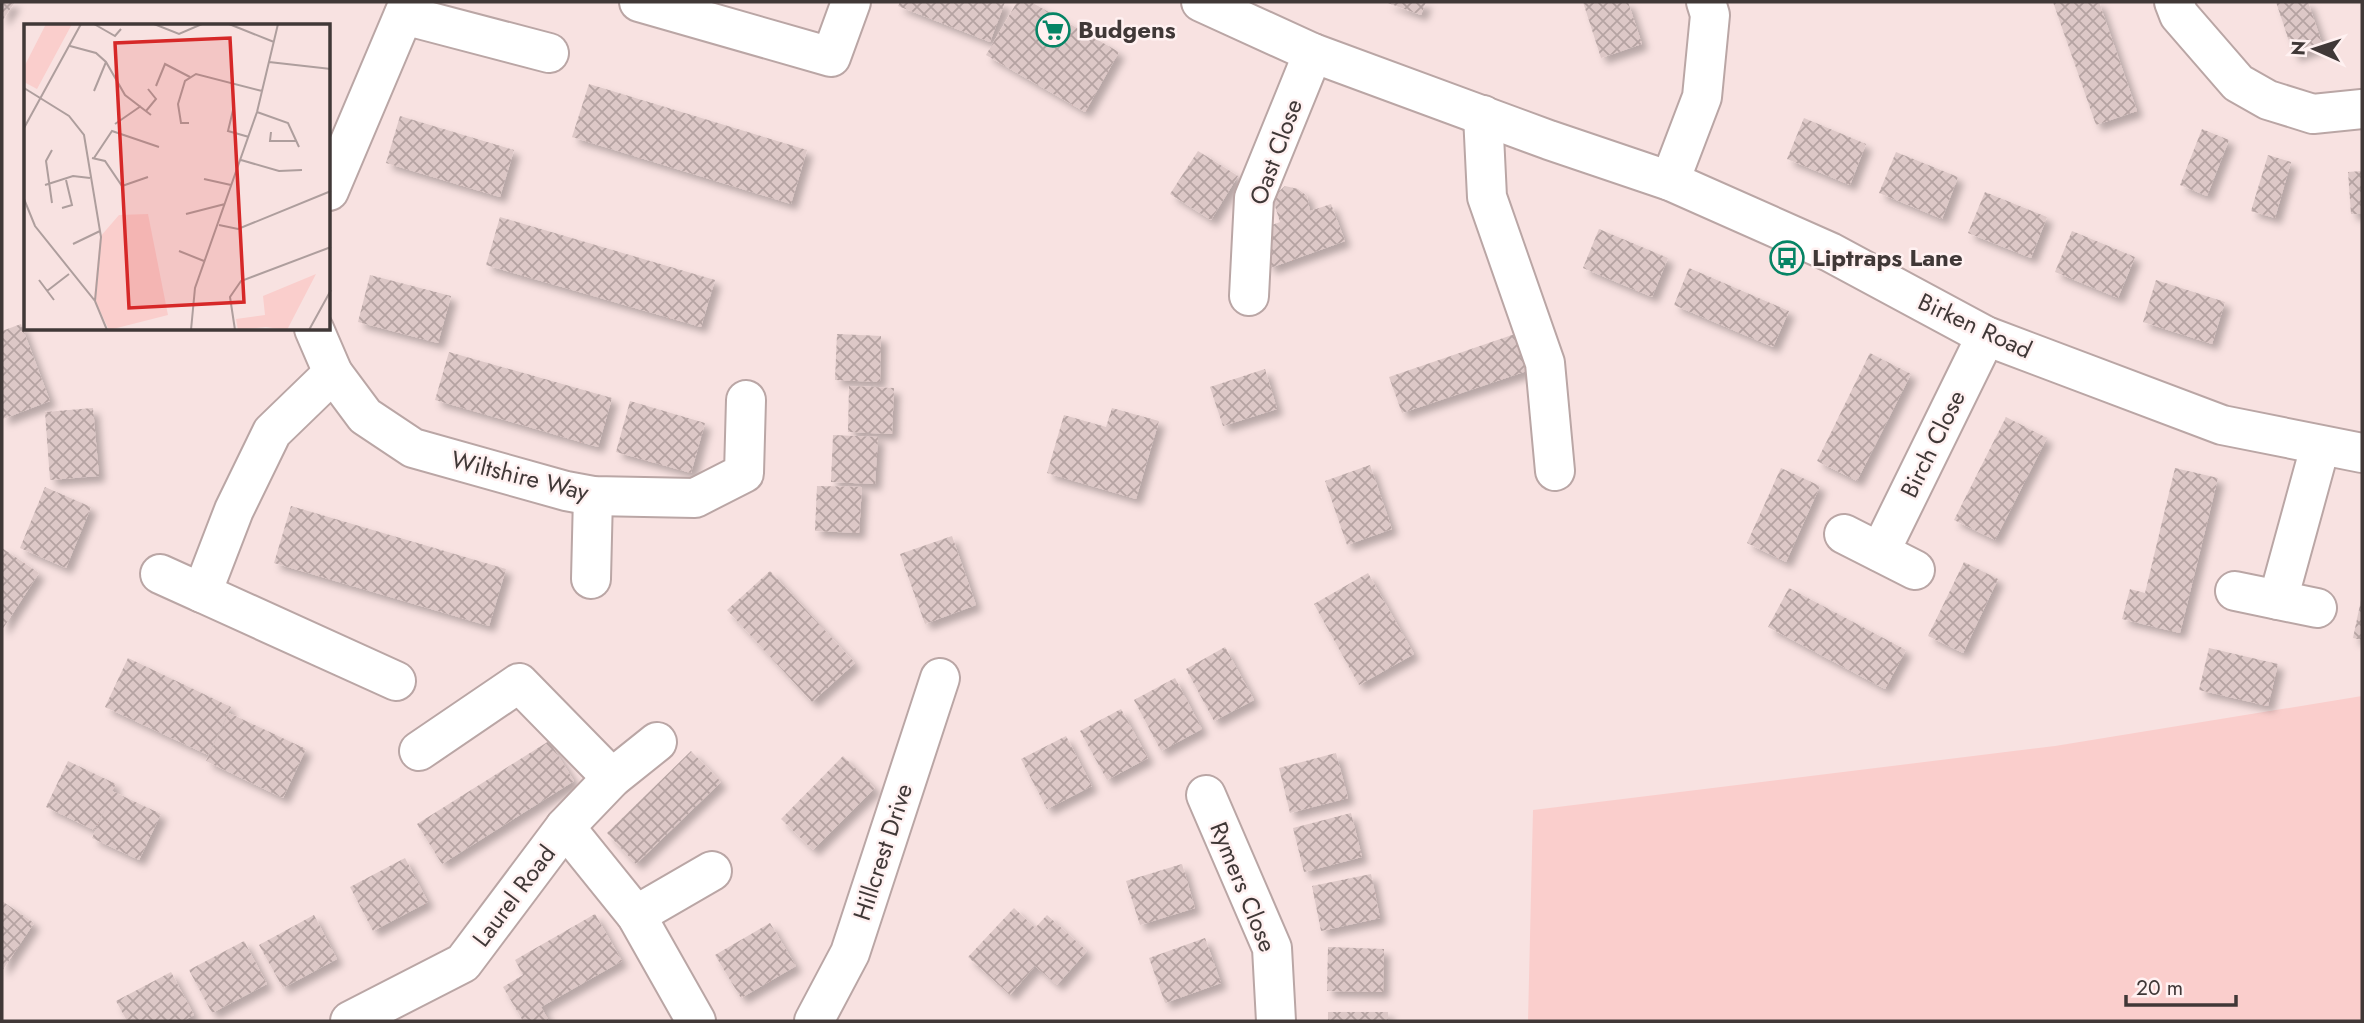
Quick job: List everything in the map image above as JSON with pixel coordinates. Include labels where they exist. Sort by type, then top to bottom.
[{"type":"street","points":[[639,2],[831,57],[851,2]]},
{"type":"street","points":[[1201,2],[1313,53],[1483,115],[1487,197],[1545,363],[1555,471]]},
{"type":"street","points":[[1670,181],[1702,97],[1710,15],[1706,2]]},
{"type":"street","points":[[2175,2],[2179,15],[2238,83],[2268,100],[2314,114],[2362,109]]},
{"type":"street","points":[[331,186],[406,8],[549,53]]},
{"type":"street","name":"Oast Close","points":[[1249,296],[1254,198],[1313,53]]},
{"type":"street","name":"Birken Road","points":[[1483,115],[1670,181],[1830,252],[1986,336],[2222,425],[2320,447],[2362,453]]},
{"type":"street","name":"Wiltshire Way","points":[[315,331],[332,373],[365,416],[413,448],[566,491],[593,496],[695,498],[744,473],[746,400]]},
{"type":"street","name":"Birch Close","points":[[1880,552],[1986,336]]},
{"type":"street","points":[[201,593],[234,510],[272,432],[332,373]]},
{"type":"street","points":[[2278,600],[2320,447]]},
{"type":"street","points":[[591,579],[593,496]]},
{"type":"street","points":[[1844,534],[1915,570]]},
{"type":"street","points":[[160,574],[396,681]]},
{"type":"street","points":[[2235,591],[2317,608]]},
{"type":"street","name":"Hillcrest Drive","points":[[814,1021],[850,953],[940,678]]},
{"type":"street","points":[[419,751],[519,683],[612,778]]},
{"type":"street","name":"Laurel Road","points":[[349,1021],[463,963],[565,827],[612,778],[657,742]]},
{"type":"street","name":"Rymers Close","points":[[1206,795],[1272,948],[1276,1021]]},
{"type":"street","points":[[565,827],[636,915],[696,1021]]},
{"type":"street","points":[[636,915],[712,871]]},
{"type":"shaded area","points":[[2362,696],[2362,1021],[1528,1021],[1533,810],[2055,746]]},
{"type":"building","points":[[2,2],[15,2],[2,21]]},
{"type":"building","points":[[900,2],[1005,2],[990,42],[898,6]]},
{"type":"building","points":[[1017,2],[1031,2],[1119,52],[1085,112],[986,55]]},
{"type":"building","points":[[1385,2],[1426,2],[1421,15]]},
{"type":"building","points":[[1583,2],[1628,2],[1642,44],[1601,58]]},
{"type":"building","points":[[2053,2],[2099,2],[2137,111],[2096,125]]},
{"type":"building","points":[[2276,2],[2308,2],[2323,46],[2294,56]]},
{"type":"building","points":[[589,84],[807,150],[791,204],[572,137]]},
{"type":"building","points":[[400,116],[514,150],[500,197],[386,163]]},
{"type":"building","points":[[1804,118],[1866,144],[1850,185],[1787,159]]},
{"type":"building","points":[[2202,129],[2229,140],[2207,196],[2180,185]]},
{"type":"building","points":[[1198,151],[1238,176],[1211,220],[1170,194]]},
{"type":"building","points":[[1896,152],[1958,177],[1942,219],[1879,193]]},
{"type":"building","points":[[2268,155],[2291,162],[2275,218],[2251,211]]},
{"type":"building","points":[[2362,171],[2362,214],[2351,214],[2348,172]]},
{"type":"building","points":[[1285,186],[1298,189],[1307,196],[1310,211],[1331,204],[1345,241],[1270,268],[1256,231],[1280,222],[1274,203],[1277,193]]},
{"type":"building","points":[[1985,192],[2047,217],[2031,258],[1968,233]]},
{"type":"building","points":[[500,217],[715,280],[701,327],[486,265]]},
{"type":"building","points":[[1599,229],[1668,258],[1652,297],[1583,268]]},
{"type":"building","points":[[2072,231],[2135,257],[2118,298],[2055,272]]},
{"type":"building","points":[[1689,268],[1789,311],[1773,347],[1674,305]]},
{"type":"building","points":[[370,275],[451,296],[438,343],[358,322]]},
{"type":"building","points":[[2156,280],[2225,302],[2212,344],[2143,322]]},
{"type":"building","points":[[21,324],[50,401],[3,419],[2,331]]},
{"type":"building","points":[[1521,332],[1533,369],[1402,413],[1389,377]]},
{"type":"building","points":[[837,334],[881,336],[880,382],[835,380]]},
{"type":"building","points":[[449,352],[612,398],[598,447],[435,400]]},
{"type":"building","points":[[1870,353],[1911,374],[1857,481],[1817,461]]},
{"type":"building","points":[[1265,369],[1277,409],[1223,426],[1210,387]]},
{"type":"building","points":[[849,386],[894,388],[892,434],[848,432]]},
{"type":"building","points":[[630,401],[705,423],[691,473],[616,452]]},
{"type":"building","points":[[93,408],[99,476],[50,480],[45,412]]},
{"type":"building","points":[[1112,408],[1159,421],[1136,499],[1047,473],[1064,415],[1106,427]]},
{"type":"building","points":[[2006,417],[2047,438],[1995,540],[1954,520]]},
{"type":"building","points":[[833,435],[878,437],[875,484],[831,482]]},
{"type":"building","points":[[1370,465],[1392,529],[1347,545],[1325,481]]},
{"type":"building","points":[[1781,468],[1820,486],[1786,562],[1747,543]]},
{"type":"building","points":[[2175,468],[2218,478],[2180,633],[2122,619],[2130,589],[2145,593]]},
{"type":"building","points":[[817,486],[862,487],[859,533],[815,531]]},
{"type":"building","points":[[45,487],[91,507],[66,568],[20,548]]},
{"type":"building","points":[[291,506],[506,569],[489,626],[274,563]]},
{"type":"building","points":[[952,536],[976,605],[925,624],[900,554]]},
{"type":"building","points":[[2,548],[39,573],[2,630]]},
{"type":"building","points":[[1964,562],[1998,579],[1963,653],[1928,636]]},
{"type":"building","points":[[770,571],[855,663],[812,702],[727,610]]},
{"type":"building","points":[[1368,573],[1414,654],[1359,685],[1314,604]]},
{"type":"building","points":[[1789,588],[1906,650],[1885,689],[1768,627]]},
{"type":"building","points":[[2362,600],[2362,640],[2353,638]]},
{"type":"building","points":[[1225,647],[1254,700],[1214,721],[1186,669]]},
{"type":"building","points":[[2209,648],[2278,664],[2268,706],[2199,690]]},
{"type":"building","points":[[128,658],[231,707],[208,755],[105,707]]},
{"type":"building","points":[[1175,678],[1202,729],[1161,751],[1134,700]]},
{"type":"building","points":[[1121,709],[1148,758],[1107,780],[1080,731]]},
{"type":"building","points":[[229,713],[306,749],[283,798],[206,761]]},
{"type":"building","points":[[1066,736],[1092,786],[1047,809],[1021,759]]},
{"type":"building","points":[[549,741],[574,781],[442,864],[417,824]]},
{"type":"building","points":[[691,751],[721,782],[636,864],[607,833]]},
{"type":"building","points":[[1336,753],[1348,798],[1290,813],[1279,768]]},
{"type":"building","points":[[843,756],[875,788],[813,850],[781,819]]},
{"type":"building","points":[[68,761],[116,784],[112,791],[161,814],[139,860],[92,838],[108,803],[94,830],[46,807]]},
{"type":"building","points":[[1351,813],[1362,857],[1304,872],[1293,828]]},
{"type":"building","points":[[405,858],[428,902],[373,931],[350,887]]},
{"type":"building","points":[[1182,864],[1195,908],[1140,925],[1126,881]]},
{"type":"building","points":[[1371,874],[1380,918],[1321,931],[1312,886]]},
{"type":"building","points":[[2,901],[34,923],[2,971]]},
{"type":"building","points":[[1014,908],[1035,928],[1047,915],[1087,951],[1057,985],[1035,966],[1010,995],[968,957]]},
{"type":"building","points":[[595,914],[622,961],[541,1007],[549,1021],[523,1021],[503,987],[523,975],[515,960]]},
{"type":"building","points":[[314,915],[337,959],[283,988],[259,945]]},
{"type":"building","points":[[770,923],[796,966],[741,998],[715,955]]},
{"type":"building","points":[[1205,938],[1221,983],[1165,1003],[1149,958]]},
{"type":"building","points":[[244,941],[267,984],[212,1013],[189,970]]},
{"type":"building","points":[[1328,947],[1384,949],[1383,992],[1327,991]]},
{"type":"building","points":[[171,972],[194,1015],[183,1021],[127,1021],[116,1001]]},
{"type":"building","points":[[1328,1012],[1388,1012],[1388,1021],[1328,1021]]},
{"type":"place","name":"Budgens","points":[[1053,30]]},
{"type":"place","name":"Liptraps Lane","points":[[1787,258]]}]
